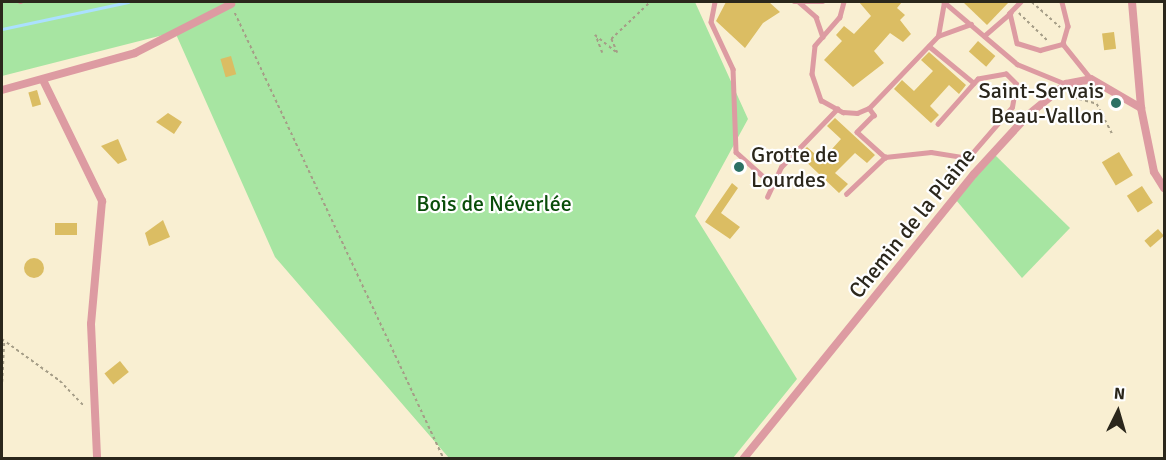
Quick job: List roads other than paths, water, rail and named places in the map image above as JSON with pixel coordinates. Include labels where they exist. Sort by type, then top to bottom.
[{"type":"street","points":[[1132,2],[1141,108],[1154,172],[1164,188]]},
{"type":"street","points":[[2,90],[135,53],[233,3]]},
{"type":"street","points":[[1091,79],[1141,108]]},
{"type":"street","name":"Chemin de la Plaine","points":[[744,459],[974,174],[1028,116],[1066,84],[1091,79]]},
{"type":"street","points":[[43,80],[102,201],[91,324],[97,459]]},
{"type":"lane","points":[[715,2],[711,22],[733,69],[736,152],[773,185]]},
{"type":"lane","points":[[794,2],[823,2]]},
{"type":"lane","points":[[799,2],[816,18],[823,37]]},
{"type":"lane","points":[[844,2],[840,16],[823,37],[810,61],[813,87],[837,109],[857,113],[869,108],[938,36],[970,24]]},
{"type":"lane","points":[[944,2],[1017,64],[1066,84]]},
{"type":"lane","points":[[938,36],[944,2]]},
{"type":"lane","points":[[984,36],[1021,2]]},
{"type":"lane","points":[[1062,2],[1066,34],[1063,44]]},
{"type":"lane","points":[[1012,11],[1017,43],[1032,50],[1063,44]]},
{"type":"lane","points":[[1063,44],[1091,79]]},
{"type":"lane","points":[[929,46],[974,83]]},
{"type":"lane","points":[[846,194],[885,157],[932,152],[968,158],[1012,107],[1016,93],[1006,74],[974,83],[938,124]]},
{"type":"lane","points":[[869,108],[874,115],[857,132],[885,157]]},
{"type":"lane","points":[[767,197],[781,167],[837,109]]},
{"type":"waterway","points":[[2,29],[128,2]]},
{"type":"place","name":"Saint-Servais Beau-Vallon","points":[[1116,103]]},
{"type":"place","name":"Grotte de Lourdes","points":[[739,167]]},
{"type":"park label","name":"Bois de Néverlée","points":[[494,204]]}]
